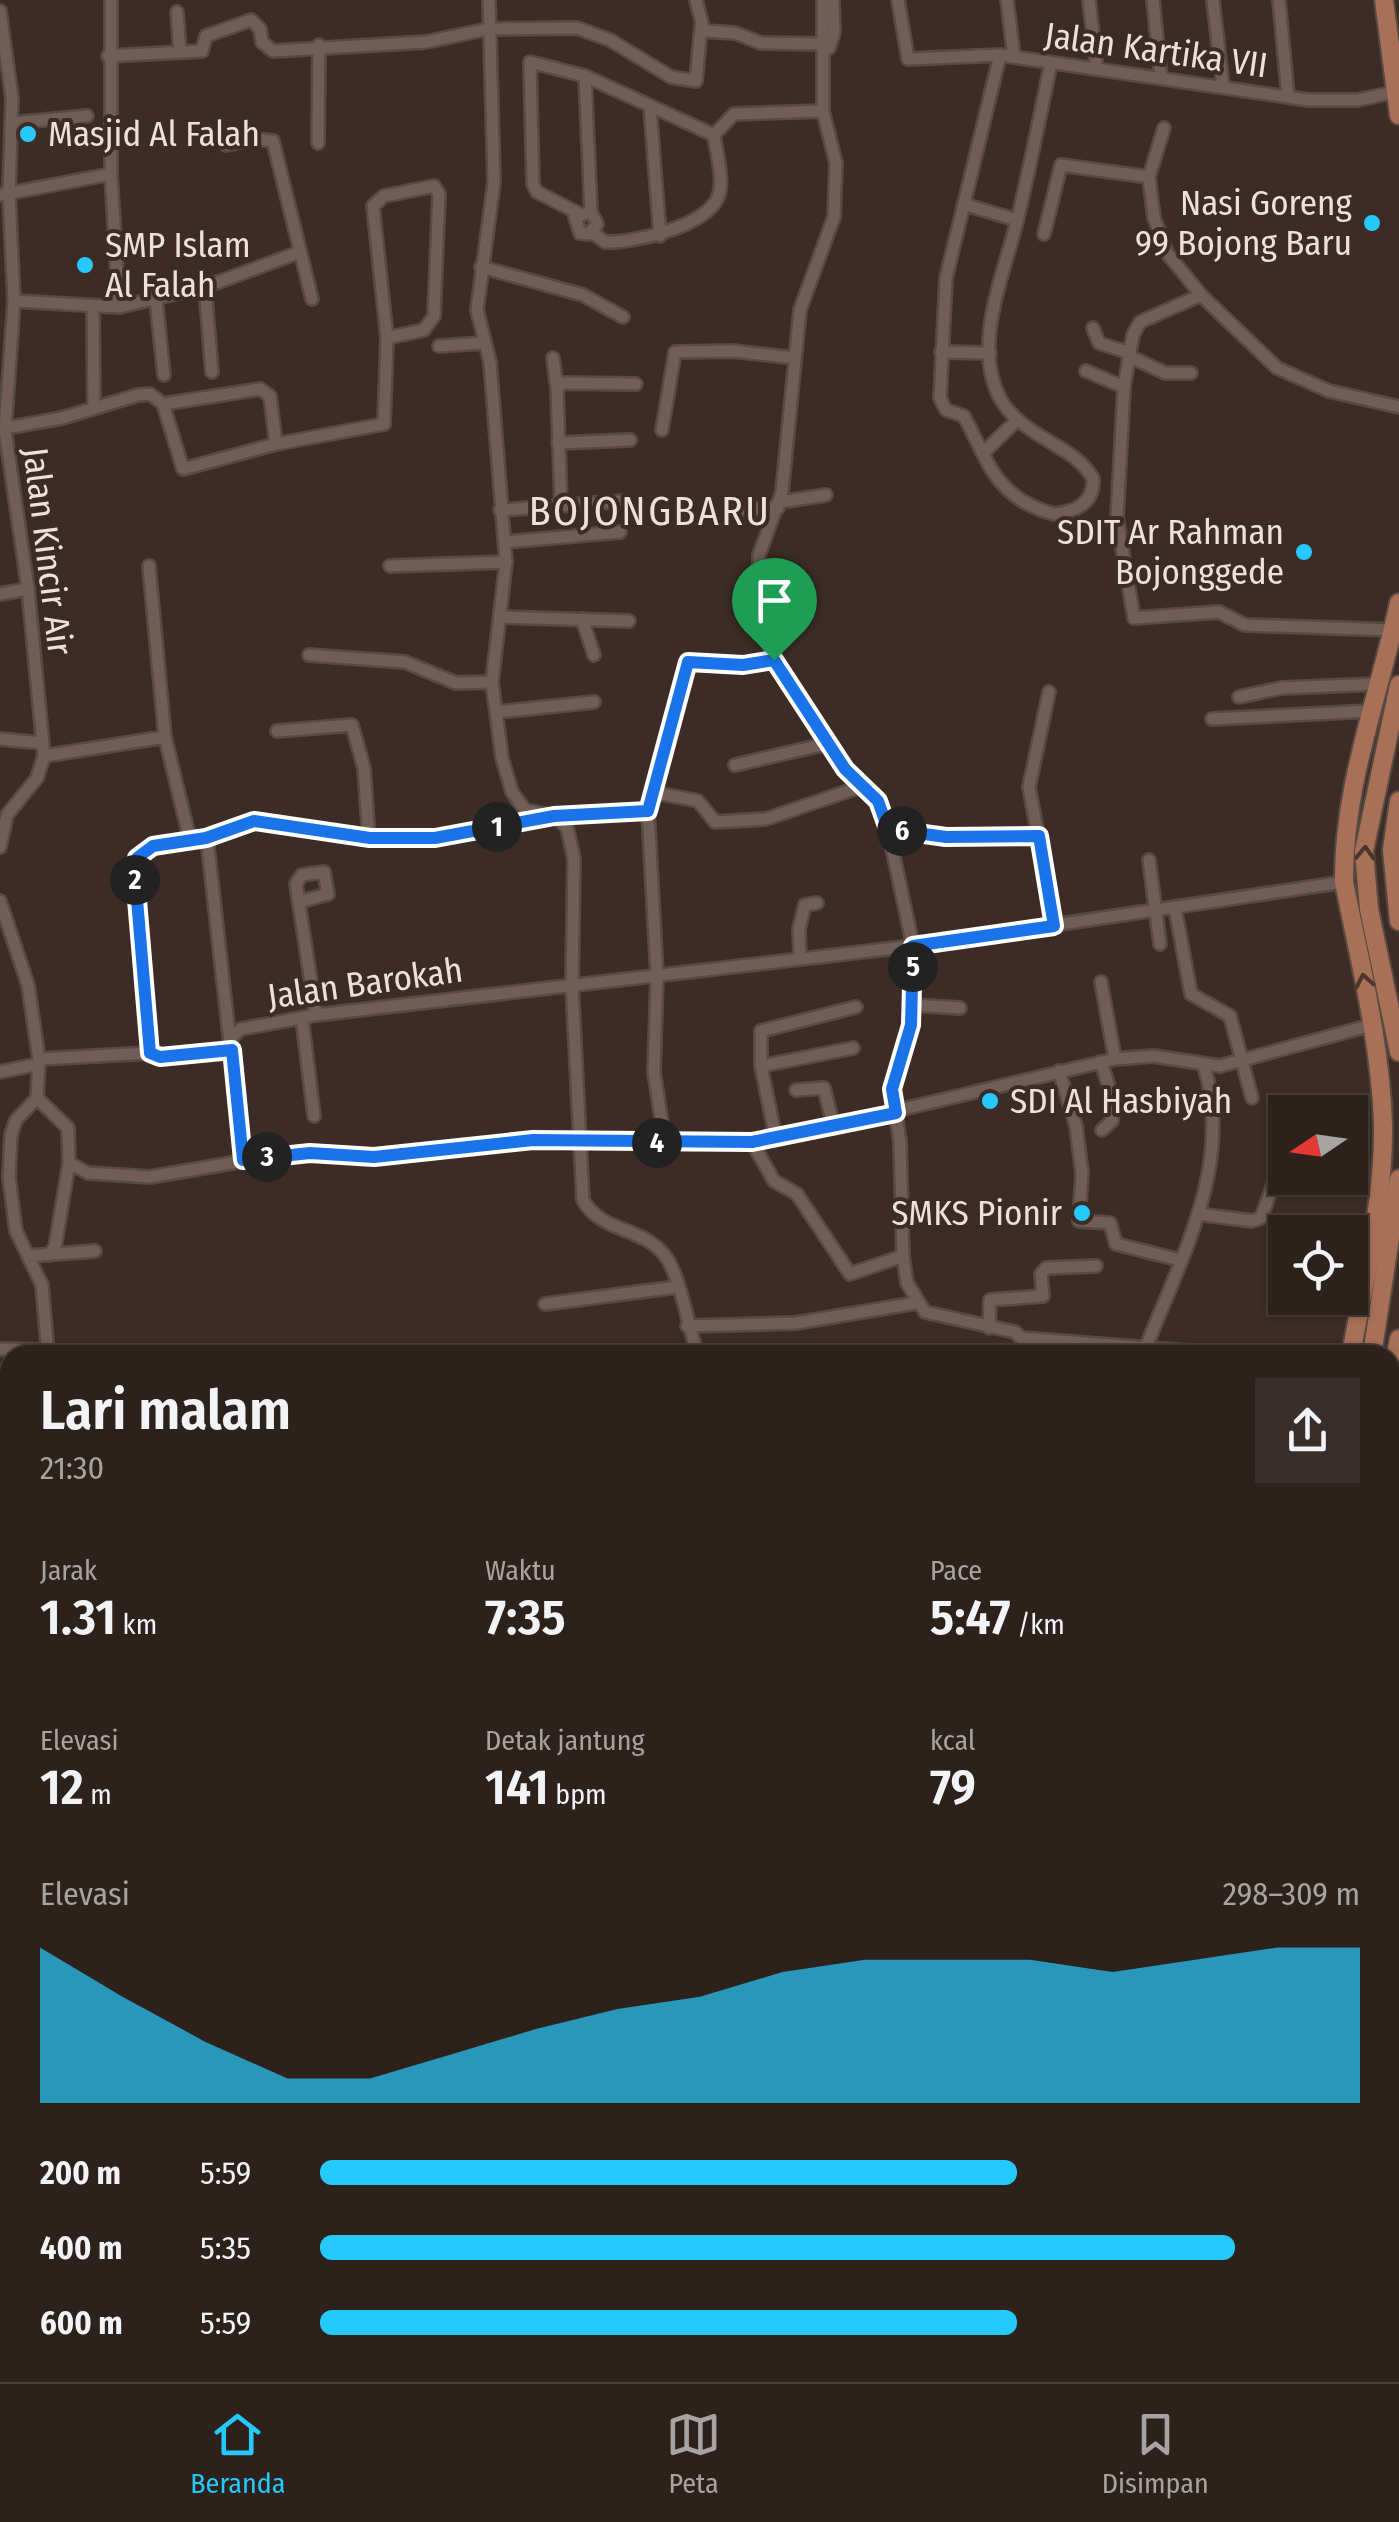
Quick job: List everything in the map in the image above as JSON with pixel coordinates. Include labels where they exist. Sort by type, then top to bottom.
[{"type":"main road","points":[[1384,0],[1399,115]]},
{"type":"main road","points":[[1353,1345],[1372,1238],[1383,1130],[1372,1025],[1344,882],[1346,818],[1399,603]]},
{"type":"main road","points":[[1399,685],[1364,851],[1369,909],[1399,1052]]},
{"type":"main road","points":[[1399,801],[1392,850],[1399,921]]},
{"type":"main road","points":[[1374,1345],[1399,1179]]},
{"type":"street","points":[[110,0],[110,174],[119,307]]},
{"type":"street","points":[[490,0],[494,182],[476,310],[490,362],[500,510],[506,542],[492,682],[496,712],[512,792],[526,810],[554,816],[567,827],[574,860],[572,986],[577,1142],[588,1209],[662,1251],[671,1262],[695,1345]]},
{"type":"street","points":[[108,56],[202,51],[206,36],[251,20],[260,28],[262,42],[272,51],[319,45],[426,42],[488,29],[546,26],[594,32],[671,77],[696,81],[700,27],[696,0]]},
{"type":"street","points":[[823,0],[823,111],[836,164],[834,217],[803,299],[779,505],[760,554],[762,625],[774,660],[860,787],[878,801],[888,829],[913,946],[908,1043],[892,1089],[903,1256],[916,1303],[936,1316],[1014,1332],[1021,1338],[1087,1345]]},
{"type":"street","points":[[826,50],[834,32],[833,0]]},
{"type":"street","name":"Jalan Kartika VII","points":[[898,0],[908,59],[1007,56],[1288,96],[1358,100],[1395,92]]},
{"type":"street","points":[[1007,0],[1007,56],[946,278],[942,406],[964,416],[985,451],[986,467],[1000,484],[1043,511],[1063,513],[1084,504],[1094,488],[1090,472],[1015,422],[998,396],[990,353],[994,308],[1051,62]]},
{"type":"street","points":[[1089,0],[1096,69]]},
{"type":"street","points":[[1153,0],[1162,78]]},
{"type":"street","points":[[1214,0],[1223,88]]},
{"type":"street","points":[[1278,0],[1288,96]]},
{"type":"street","name":"Jalan Kincir Air","points":[[0,11],[10,64],[6,104],[11,123],[4,195],[14,302],[2,430],[28,588],[43,750]]},
{"type":"street","points":[[177,12],[180,52]]},
{"type":"street","points":[[700,27],[761,44],[826,50]]},
{"type":"street","points":[[318,143],[319,45]]},
{"type":"street","points":[[584,213],[574,221],[576,230],[584,234],[592,232],[597,224],[584,213],[534,188],[530,62],[585,76],[714,135]]},
{"type":"street","points":[[584,213],[585,76]]},
{"type":"street","points":[[650,106],[660,236]]},
{"type":"street","points":[[714,135],[734,114],[823,111]]},
{"type":"street","points":[[11,123],[86,116]]},
{"type":"street","points":[[1164,128],[1149,177],[1154,218],[1166,253],[1202,295],[1277,368],[1329,391],[1399,407]]},
{"type":"street","points":[[592,232],[605,242],[660,236],[716,200],[720,184],[714,135]]},
{"type":"street","points":[[226,145],[257,139],[273,141],[312,298]]},
{"type":"street","points":[[1044,234],[1061,165],[1149,177]]},
{"type":"street","points":[[4,195],[110,174]]},
{"type":"street","points":[[2,430],[150,394],[163,404],[183,469],[276,444],[384,424],[387,338],[373,206],[384,196],[434,186],[438,194],[434,316],[424,330],[387,338]]},
{"type":"street","points":[[966,205],[1017,220]]},
{"type":"street","points":[[14,302],[119,307],[205,287],[300,252]]},
{"type":"street","points":[[481,267],[583,296],[623,317]]},
{"type":"street","points":[[205,287],[212,372]]},
{"type":"street","points":[[1202,295],[1140,322],[1130,354],[1124,387],[1117,518],[1134,618],[1219,612],[1245,626],[1393,630]]},
{"type":"street","points":[[156,300],[164,376]]},
{"type":"street","points":[[93,308],[94,408]]},
{"type":"street","points":[[1093,328],[1099,343],[1165,372],[1191,372]]},
{"type":"street","points":[[439,346],[483,343]]},
{"type":"street","points":[[662,430],[675,352],[733,351],[794,358]]},
{"type":"street","points":[[941,352],[990,353]]},
{"type":"street","points":[[553,358],[561,504]]},
{"type":"street","points":[[1086,371],[1124,387]]},
{"type":"street","points":[[556,388],[563,383],[636,384]]},
{"type":"street","points":[[163,404],[266,392],[272,401],[276,444]]},
{"type":"street","points":[[985,451],[1015,422]]},
{"type":"street","points":[[558,443],[630,440]]},
{"type":"street","points":[[730,508],[779,505],[826,495]]},
{"type":"street","points":[[500,510],[623,501]]},
{"type":"street","points":[[506,542],[620,532]]},
{"type":"street","points":[[390,566],[506,562]]},
{"type":"street","points":[[150,566],[166,737],[190,840]]},
{"type":"street","points":[[0,594],[28,588]]},
{"type":"street","points":[[501,617],[630,621]]},
{"type":"street","points":[[582,619],[594,655]]},
{"type":"street","points":[[309,655],[405,662],[456,682],[492,682]]},
{"type":"street","points":[[665,1143],[654,1072],[658,976],[648,811],[652,792],[688,662],[743,665],[774,660]]},
{"type":"street","points":[[1240,696],[1281,688],[1378,684]]},
{"type":"street","points":[[1048,692],[1029,787],[1054,926]]},
{"type":"street","points":[[496,712],[594,702]]},
{"type":"street","points":[[1212,719],[1371,711]]},
{"type":"street","points":[[277,730],[352,725],[364,768],[370,838]]},
{"type":"street","points":[[0,739],[43,750],[166,737]]},
{"type":"street","points":[[735,765],[830,743]]},
{"type":"street","points":[[0,847],[7,815],[37,778],[43,750]]},
{"type":"street","points":[[652,792],[698,801],[715,822],[751,822],[860,787]]},
{"type":"street","points":[[150,1053],[135,876],[137,858],[153,846],[206,838],[254,821],[370,838],[435,838],[554,816],[648,811]]},
{"type":"street","points":[[888,829],[946,837],[1039,836]]},
{"type":"street","points":[[0,1072],[39,1062],[150,1053],[160,1057],[232,1044],[206,838]]},
{"type":"street","points":[[1150,860],[1160,944]]},
{"type":"street","name":"Jalan Barokah","points":[[243,1160],[232,1044],[241,1029],[316,1015],[913,946],[1344,882]]},
{"type":"street","points":[[0,901],[6,940],[28,985],[39,1062],[36,1098],[16,1120],[5,1178],[16,1231],[42,1284],[47,1345]]},
{"type":"street","points":[[299,902],[316,1015]]},
{"type":"street","points":[[800,958],[801,913],[805,905],[816,903]]},
{"type":"street","points":[[1174,908],[1191,994],[1230,1016],[1252,1098]]},
{"type":"street","points":[[1101,982],[1115,1058]]},
{"type":"street","points":[[911,1006],[960,1008]]},
{"type":"street","points":[[776,1140],[761,1066],[764,1028],[856,1008]]},
{"type":"street","points":[[302,1018],[314,1116]]},
{"type":"street","points":[[68,1163],[88,1173],[150,1177],[243,1160],[310,1153],[374,1157],[533,1140],[776,1140],[1115,1058],[1182,1058],[1204,1066],[1242,1061],[1372,1025]]},
{"type":"street","points":[[761,1066],[853,1048]]},
{"type":"street","points":[[1100,1062],[1114,1110],[1112,1121],[1102,1130]]},
{"type":"street","points":[[1146,1345],[1198,1214],[1214,1132],[1204,1066]]},
{"type":"street","points":[[1059,1071],[1076,1126],[1082,1172],[1079,1221],[1110,1223],[1116,1244],[1180,1260]]},
{"type":"street","points":[[796,1090],[824,1088],[834,1128]]},
{"type":"street","points":[[36,1098],[68,1128],[68,1163],[55,1247],[49,1254]]},
{"type":"street","points":[[752,1142],[774,1181],[797,1194],[850,1274],[903,1256]]},
{"type":"street","points":[[1198,1214],[1252,1221],[1261,1218],[1269,1195]]},
{"type":"street","points":[[28,1256],[95,1251]]},
{"type":"street","points":[[989,1328],[990,1300],[1043,1296],[1042,1274],[1046,1268],[1096,1266]]},
{"type":"street","points":[[544,1304],[677,1288]]},
{"type":"street","points":[[688,1326],[796,1323],[916,1303]]},
{"type":"street","points":[[1021,1338],[1021,1345]]},
{"type":"place","name":"Masjid Al Falah","points":[[28,134]]},
{"type":"place","name":"Nasi Goreng 99 Bojong Baru","points":[[1372,223]]},
{"type":"place","name":"SMP Islam Al Falah","points":[[85,265]]},
{"type":"place","name":"SDIT Ar Rahman Bojonggede","points":[[1304,552]]},
{"type":"place","name":"SDI Al Hasbiyah","points":[[990,1101]]},
{"type":"place","name":"SMKS Pionir","points":[[1082,1213]]},
{"type":"district","name":"BOJONGBARU","points":[[650,511]]},
{"type":"route","points":[[774,660],[845,769],[878,801],[888,829],[946,837],[1039,836],[1054,926],[913,946],[911,1025],[892,1089],[896,1113],[752,1142],[533,1140],[374,1157],[310,1153],[243,1160],[232,1050],[160,1057],[150,1053],[135,876],[137,858],[153,846],[206,838],[254,821],[370,838],[435,838],[554,816],[648,811],[688,662],[743,665],[774,660]]}]
